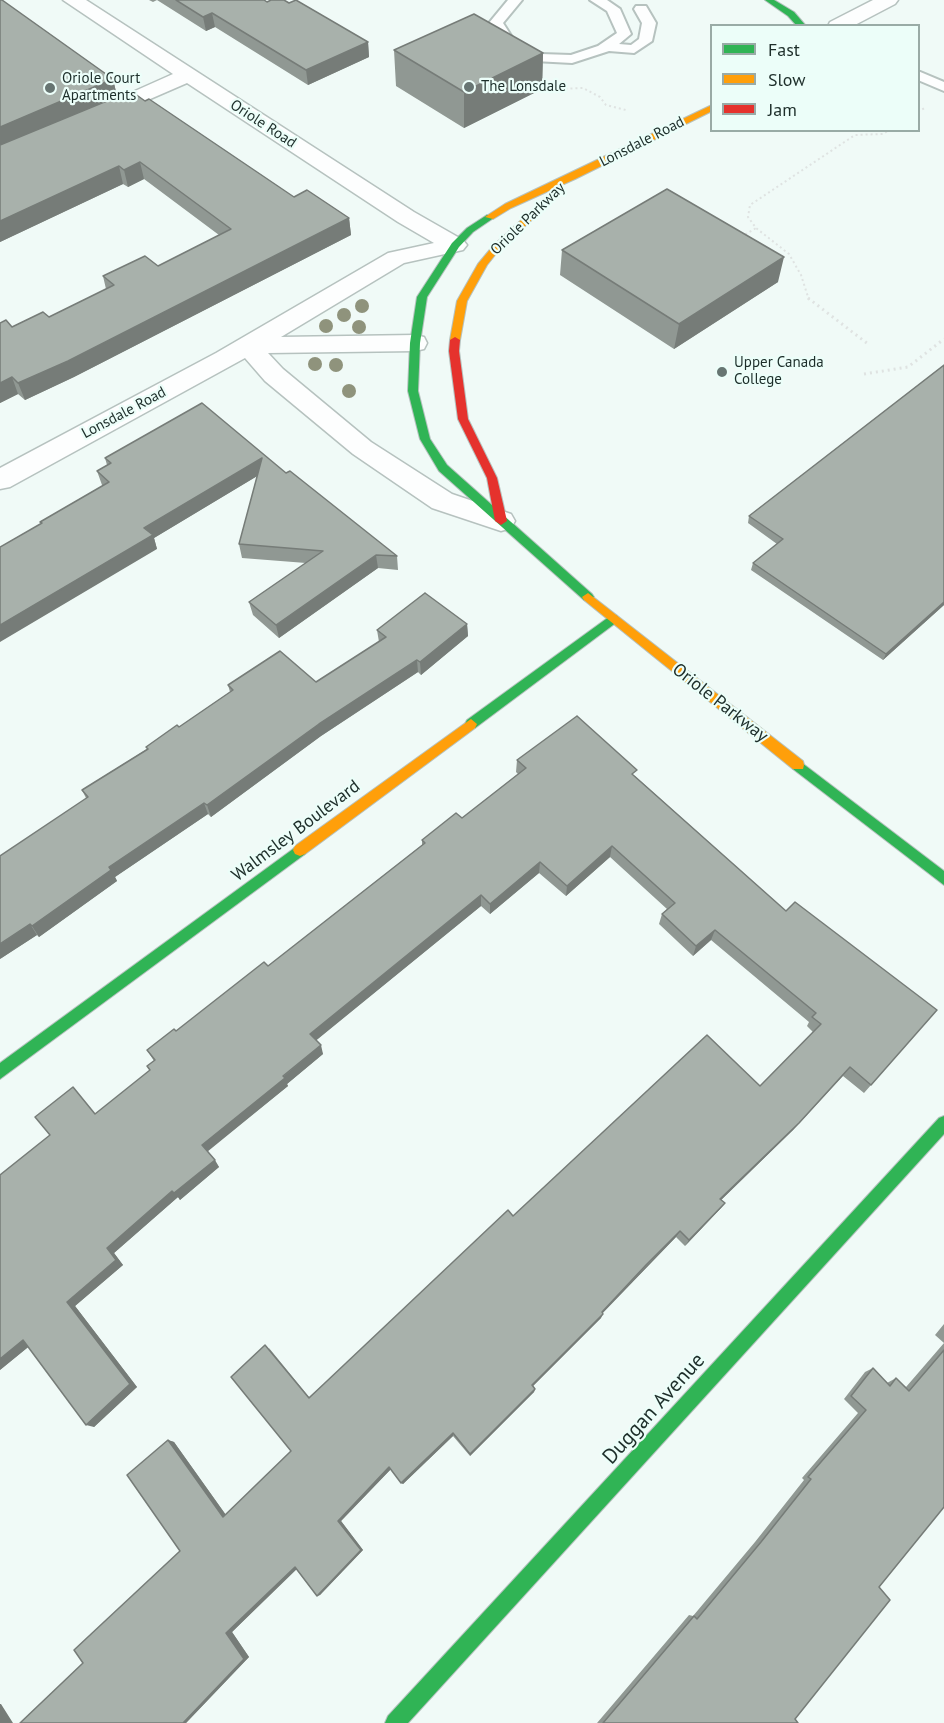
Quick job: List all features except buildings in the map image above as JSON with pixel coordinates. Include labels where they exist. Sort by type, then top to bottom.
[{"type":"main road","points":[[769,0],[791,14],[800,24]]},
{"type":"main road","name":"Lonsdale Road","points":[[572,177],[710,108]]},
{"type":"main road","name":"Oriole Parkway","points":[[572,177],[492,215],[470,230],[463,251],[422,297],[415,343],[413,391],[425,439],[442,468],[613,619],[944,879]]},
{"type":"main road","name":"Oriole Parkway","points":[[501,521],[492,478],[464,419],[454,351],[462,301],[488,256],[572,177]]},
{"type":"main road","points":[[462,301],[472,273],[463,251]]},
{"type":"main road","name":"Walmsley Boulevard","points":[[0,1072],[613,619]]},
{"type":"main road","name":"Duggan Avenue","points":[[395,1723],[944,1123]]},
{"type":"street","name":"Oriole Road","points":[[73,0],[406,217],[463,251]]},
{"type":"street","points":[[841,24],[888,0]]},
{"type":"street","points":[[75,124],[189,75]]},
{"type":"street","name":"Lonsdale Road","points":[[0,480],[247,345],[396,258],[463,251]]},
{"type":"street","name":"Lonsdale Road","points":[[247,345],[415,343]]},
{"type":"street","name":"Oriole Parkway","points":[[247,345],[274,375],[379,460],[442,501],[501,521]]},
{"type":"lane","points":[[515,0],[496,23],[512,48],[539,58],[572,59],[605,47],[624,34],[613,9],[597,0]]},
{"type":"lane","points":[[605,47],[634,49],[645,41],[649,23],[643,4]]},
{"type":"lane","points":[[643,4],[656,7]]},
{"type":"lane","points":[[920,76],[944,87]]},
{"type":"path","points":[[544,82],[559,89],[583,88],[600,97],[606,105],[626,110]]},
{"type":"path","points":[[868,344],[809,301],[801,275],[789,254],[756,228],[748,217],[750,206],[855,135],[886,132]]},
{"type":"path","points":[[740,237],[756,228]]},
{"type":"path","points":[[864,374],[908,367],[944,339]]},
{"type":"traffic: fast","points":[[769,0],[791,14],[800,24]]},
{"type":"traffic: fast","points":[[490,217],[470,230],[455,245],[422,297],[415,343],[413,391],[425,439],[443,468],[588,597]]},
{"type":"traffic: fast","points":[[471,724],[613,619]]},
{"type":"traffic: fast","points":[[798,765],[944,879]]},
{"type":"traffic: fast","points":[[0,1072],[300,850]]},
{"type":"traffic: fast","points":[[395,1723],[944,1123]]},
{"type":"traffic: slow","points":[[490,217],[508,206],[572,177],[710,108]]},
{"type":"traffic: slow","points":[[455,340],[462,301],[483,264],[496,248],[556,193]]},
{"type":"traffic: slow","points":[[588,597],[798,765]]},
{"type":"traffic: slow","points":[[300,850],[471,724]]},
{"type":"traffic: jam","points":[[455,340],[454,351],[463,419],[492,478],[501,521]]},
{"type":"place","name":"The Lonsdale","points":[[469,87]]},
{"type":"place","name":"Oriole Court Apartments","points":[[50,88]]},
{"type":"place","name":"Upper Canada College","points":[[722,372]]}]
